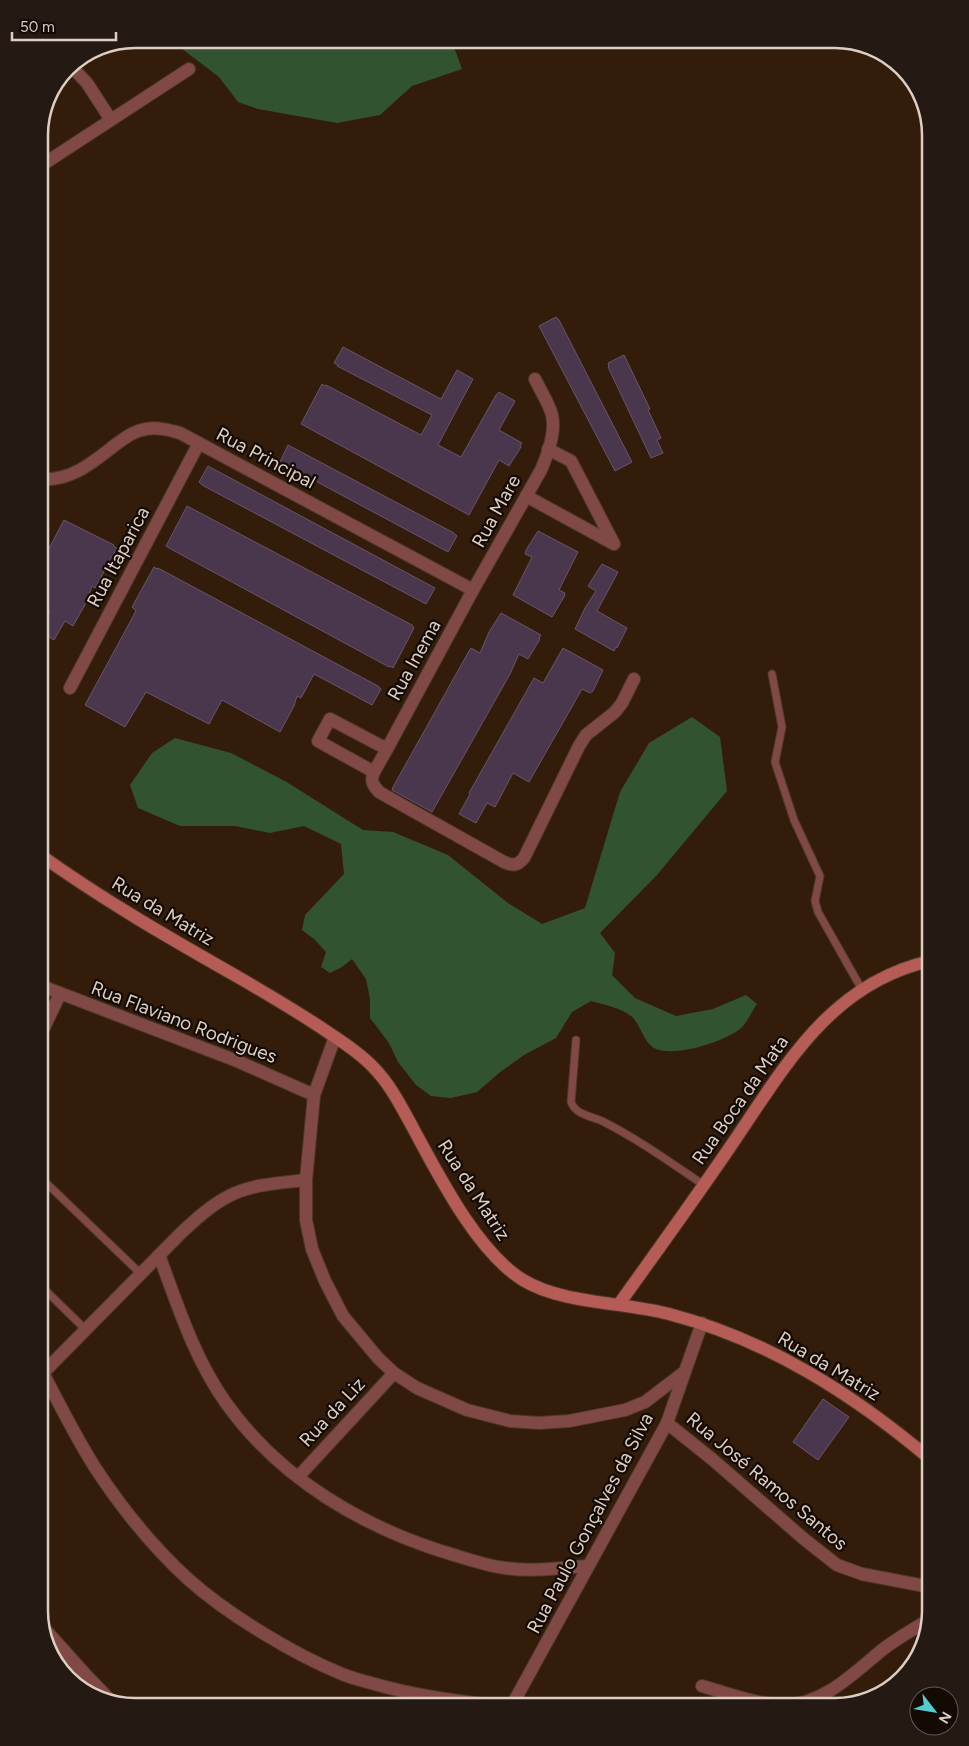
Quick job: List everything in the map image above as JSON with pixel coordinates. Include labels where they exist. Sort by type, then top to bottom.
[{"type":"main road","name":"Rua da Matriz","points":[[48,860],[144,923],[276,999],[335,1037],[373,1066],[388,1084],[461,1211],[487,1248],[521,1280],[559,1295],[666,1313],[702,1323],[737,1336],[799,1366],[872,1413],[922,1453]]},
{"type":"main road","name":"Rua Boca da Mata","points":[[619,1304],[704,1185],[792,1056],[816,1028],[861,988],[888,975],[922,964]]},
{"type":"street","points":[[48,161],[189,69]]},
{"type":"street","points":[[75,71],[86,83],[110,120]]},
{"type":"street","name":"Rua Mare","points":[[473,590],[541,470],[548,449],[553,424],[552,415],[535,379]]},
{"type":"street","name":"Rua Principal","points":[[48,479],[59,479],[76,474],[132,433],[147,428],[165,428],[180,433],[473,590]]},
{"type":"street","name":"Rua Itaparica","points":[[70,688],[199,443]]},
{"type":"street","points":[[526,496],[614,544],[570,461],[548,449]]},
{"type":"street","name":"Rua Inema","points":[[374,772],[473,590]]},
{"type":"street","points":[[387,749],[330,718],[318,741],[374,772],[371,778],[372,784],[379,792],[513,866],[519,864],[528,850],[586,735],[618,707],[634,679]]},
{"type":"street","name":"Rua Flaviano Rodrigues","points":[[48,989],[237,1061],[314,1095]]},
{"type":"street","points":[[48,1019],[60,994]]},
{"type":"street","points":[[335,1037],[314,1095],[306,1180],[306,1220],[312,1249],[325,1281],[343,1316],[372,1352],[394,1373],[417,1388],[467,1410],[510,1421],[539,1423],[570,1421],[625,1410],[645,1402],[683,1373]]},
{"type":"street","points":[[48,1368],[203,1213],[228,1196],[247,1188],[306,1180]]},
{"type":"street","points":[[159,1255],[187,1332],[204,1366],[225,1401],[244,1427],[298,1477],[342,1508],[371,1524],[438,1550],[506,1568],[545,1569],[588,1566]]},
{"type":"street","name":"Rua Paulo Gonçalves da Silva","points":[[515,1698],[667,1422],[702,1323]]},
{"type":"street","name":"Rua da Liz","points":[[298,1477],[394,1373]]},
{"type":"street","points":[[48,1387],[96,1469],[150,1539],[188,1579],[226,1608],[302,1655],[343,1675],[382,1686],[447,1698]]},
{"type":"street","name":"Rua José Ramos Santos","points":[[667,1422],[804,1539],[837,1564],[850,1571],[869,1576],[922,1586]]},
{"type":"street","points":[[815,1698],[826,1693],[890,1644],[920,1625]]},
{"type":"street","points":[[52,1637],[103,1692]]},
{"type":"street","points":[[702,1686],[747,1698]]},
{"type":"lane","points":[[772,674],[782,727],[775,762],[778,776],[794,820],[820,876],[814,901],[818,912],[861,988]]},
{"type":"lane","points":[[576,1040],[571,1102],[574,1108],[582,1114],[621,1131],[704,1185]]},
{"type":"lane","points":[[48,1185],[141,1274]]},
{"type":"lane","points":[[48,1293],[85,1329]]},
{"type":"green space","points":[[181,48],[454,48],[462,69],[412,86],[380,115],[337,123],[258,109],[238,102],[219,77]]},
{"type":"green space","points":[[692,717],[720,737],[727,791],[657,875],[600,933],[615,953],[612,975],[635,998],[676,1016],[713,1009],[746,995],[757,1004],[747,1020],[740,1029],[723,1039],[687,1050],[665,1051],[656,1049],[648,1042],[634,1019],[627,1013],[591,1001],[572,1012],[556,1038],[524,1055],[477,1092],[451,1098],[431,1096],[416,1085],[398,1062],[389,1043],[370,1018],[370,999],[366,979],[352,959],[330,973],[321,967],[326,952],[302,930],[305,915],[344,874],[341,844],[304,826],[270,833],[235,826],[180,826],[138,808],[130,785],[152,753],[175,738],[231,753],[285,781],[363,830],[393,832],[448,855],[508,903],[542,924],[585,908],[620,792],[649,743]]},
{"type":"building","points":[[556,317],[632,462],[615,471],[539,326]]},
{"type":"building","points":[[343,347],[441,399],[457,370],[473,379],[438,445],[461,457],[496,395],[499,392],[515,401],[499,430],[522,443],[521,447],[509,466],[499,460],[469,515],[301,424],[322,384],[421,435],[432,415],[337,366],[334,363]]},
{"type":"building","points":[[624,355],[650,409],[648,410],[661,438],[657,440],[663,453],[651,458],[608,367],[608,363]]},
{"type":"building","points":[[288,445],[454,533],[457,536],[448,552],[280,462]]},
{"type":"building","points":[[208,466],[435,588],[426,604],[202,485],[199,482]]},
{"type":"building","points":[[187,506],[412,625],[414,628],[393,668],[166,546]]},
{"type":"building","points":[[64,520],[117,548],[95,588],[92,586],[86,603],[73,626],[65,621],[54,640],[48,636],[48,615],[50,612],[48,611],[48,550]]},
{"type":"building","points":[[538,531],[578,552],[559,590],[565,593],[564,597],[552,617],[513,595],[532,557],[525,554],[526,550]]},
{"type":"building","points":[[602,564],[618,572],[597,611],[627,628],[614,651],[575,629],[596,591],[588,586]]},
{"type":"building","points":[[154,567],[378,686],[381,689],[372,705],[314,674],[301,698],[297,696],[294,706],[280,732],[222,700],[209,724],[146,692],[125,727],[85,705],[136,611],[132,607]]},
{"type":"building","points":[[501,613],[541,635],[540,639],[528,659],[519,654],[510,674],[432,812],[392,790],[393,787],[469,651],[471,648],[480,653],[489,632]]},
{"type":"building","points":[[563,648],[603,670],[593,691],[590,693],[582,689],[529,782],[513,773],[495,807],[487,803],[476,823],[459,814],[534,678],[543,683]]},
{"type":"building","points":[[823,1399],[849,1417],[818,1460],[793,1442]]}]
